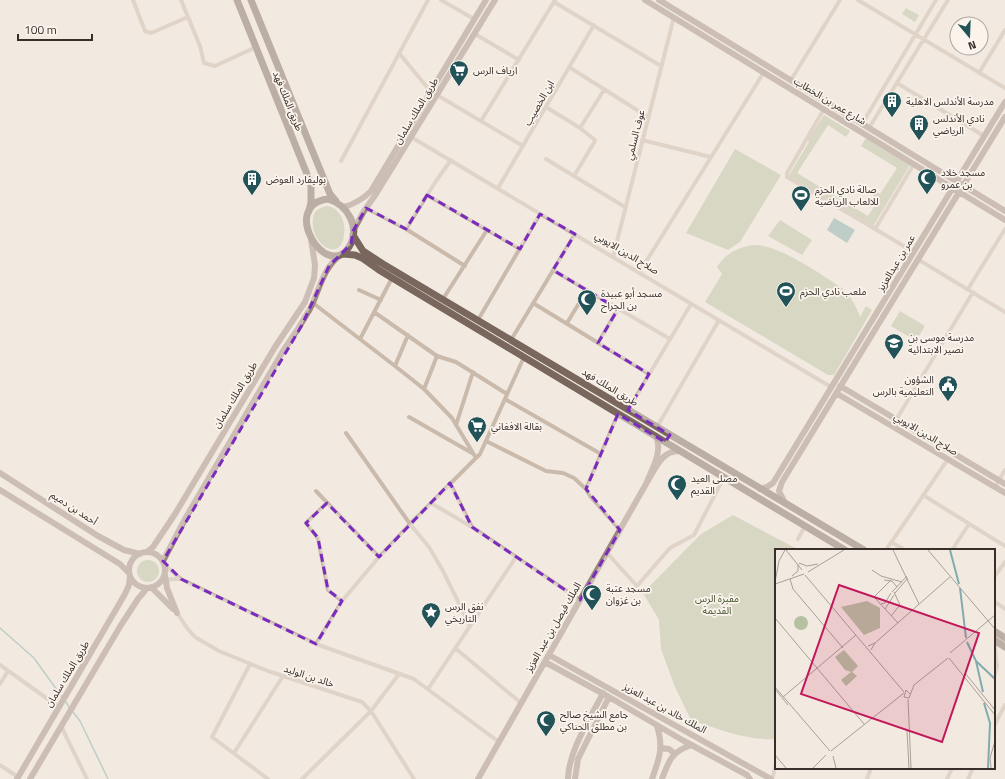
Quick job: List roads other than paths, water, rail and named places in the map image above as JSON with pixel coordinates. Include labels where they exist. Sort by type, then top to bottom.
[{"type":"main road","name":"طريق الملك فهد","points":[[237,0],[311,184],[311,202],[309,211]]},
{"type":"main road","name":"طريق الملك فهد","points":[[252,0],[330,194],[336,201]]},
{"type":"main road","points":[[328,199],[336,201],[344,207],[353,225],[351,244],[346,251],[332,256],[324,253],[316,247],[311,239],[307,220],[309,211],[314,204],[320,200],[328,199]]},
{"type":"main road","name":"طريق الملك فهد","points":[[353,233],[363,250],[862,549]]},
{"type":"main road","name":"طريق الملك فهد","points":[[341,254],[355,255],[362,258],[392,278],[843,549]]},
{"type":"main road","points":[[995,632],[1005,638]]},
{"type":"main road","points":[[995,642],[1005,647]]},
{"type":"street","points":[[133,0],[144,31],[147,33],[151,33],[188,16]]},
{"type":"street","points":[[181,0],[200,46],[204,63],[215,66],[256,47]]},
{"type":"street","points":[[341,161],[428,0]]},
{"type":"street","points":[[441,0],[474,19]]},
{"type":"street","name":"طريق الملك سلمان","points":[[344,207],[364,199],[372,191],[486,0]]},
{"type":"street","name":"طريق الملك سلمان","points":[[353,233],[366,208],[495,0]]},
{"type":"street","name":"شارع عمر بن الخطاب","points":[[645,0],[1005,220]]},
{"type":"street","name":"شارع عمر بن الخطاب","points":[[659,0],[1005,211]]},
{"type":"street","points":[[790,80],[840,0]]},
{"type":"street","points":[[858,0],[1005,88]]},
{"type":"street","points":[[862,124],[936,0]]},
{"type":"street","points":[[869,128],[948,0]]},
{"type":"street","points":[[481,121],[555,1],[661,66]]},
{"type":"street","name":"عوف السلمي","points":[[612,257],[674,17]]},
{"type":"street","name":"ابن الخصيب","points":[[498,188],[594,25]]},
{"type":"street","points":[[979,73],[1005,30]]},
{"type":"street","points":[[474,34],[519,60]]},
{"type":"street","points":[[399,53],[431,92]]},
{"type":"street","points":[[569,67],[648,117]]},
{"type":"street","points":[[640,273],[764,72]]},
{"type":"street","points":[[897,83],[984,136]]},
{"type":"street","points":[[580,128],[604,90]]},
{"type":"street","points":[[437,95],[523,146]]},
{"type":"street","name":"عمر بن عبدالعزيز","points":[[760,488],[767,487],[773,483],[1005,102]]},
{"type":"street","points":[[546,107],[580,128],[595,140],[574,176]]},
{"type":"street","points":[[824,109],[787,175],[788,177],[914,252]]},
{"type":"street","name":"عمر بن عبدالعزيز","points":[[786,504],[781,496],[779,487],[1005,117]]},
{"type":"street","name":"صلاح الدين الايوبي","points":[[411,137],[831,387]]},
{"type":"street","points":[[642,140],[711,157]]},
{"type":"street","points":[[546,159],[625,207]]},
{"type":"street","points":[[406,229],[451,160]]},
{"type":"street","points":[[875,229],[914,164]]},
{"type":"street","points":[[427,195],[520,249]]},
{"type":"street","points":[[366,208],[406,229],[465,266]]},
{"type":"street","points":[[478,320],[540,214]]},
{"type":"street","points":[[968,289],[1005,229]]},
{"type":"street","points":[[443,299],[487,230]]},
{"type":"street","points":[[511,340],[575,234]]},
{"type":"street","name":"طريق الملك سلمان","points":[[146,552],[158,539],[175,514],[275,347],[304,302],[314,278],[315,265],[311,239]]},
{"type":"street","name":"طريق الملك سلمان","points":[[164,566],[185,518],[284,351],[302,325],[329,266],[341,254]]},
{"type":"street","points":[[919,260],[1005,312]]},
{"type":"street","points":[[553,270],[670,339]]},
{"type":"street","points":[[360,339],[392,278]]},
{"type":"street","points":[[359,290],[381,300]]},
{"type":"street","points":[[566,323],[587,290]]},
{"type":"street","points":[[896,420],[973,292]]},
{"type":"street","points":[[313,303],[424,389],[452,418],[476,458]]},
{"type":"street","points":[[533,303],[649,374]]},
{"type":"street","points":[[628,410],[691,304]]},
{"type":"street","points":[[598,343],[618,308]]},
{"type":"street","points":[[374,312],[437,356],[456,362],[507,394]]},
{"type":"street","points":[[657,427],[719,320]]},
{"type":"street","points":[[396,366],[408,335]]},
{"type":"street","points":[[424,389],[437,356]]},
{"type":"street","points":[[316,644],[342,601],[379,557],[431,502],[480,454],[524,357]]},
{"type":"street","points":[[456,425],[473,372]]},
{"type":"street","name":"صلاح الدين الايوبي","points":[[840,386],[1005,484]]},
{"type":"street","name":"صلاح الدين الايوبي","points":[[836,393],[1005,492]]},
{"type":"street","points":[[505,399],[601,454]]},
{"type":"street","points":[[586,489],[618,414]]},
{"type":"street","points":[[409,417],[473,453]]},
{"type":"street","points":[[346,434],[410,524],[429,547],[443,571],[470,626]]},
{"type":"street","points":[[658,452],[667,443],[670,435]]},
{"type":"street","points":[[646,484],[658,452],[659,446],[656,436]]},
{"type":"street","points":[[486,441],[546,472],[563,473],[574,478],[586,489],[590,496],[620,530]]},
{"type":"street","points":[[667,443],[668,452]]},
{"type":"street","points":[[646,484],[668,452],[680,451]]},
{"type":"street","points":[[887,549],[948,459]]},
{"type":"street","points":[[995,487],[1005,470]]},
{"type":"street","name":"أحمد بن دميم","points":[[0,473],[98,536],[124,550],[140,554]]},
{"type":"street","points":[[607,553],[637,586],[670,548],[694,535],[724,477]]},
{"type":"street","points":[[450,483],[472,527]]},
{"type":"street","name":"الملك فيصل بن عبد العزيز","points":[[478,779],[646,484]]},
{"type":"street","points":[[0,490],[120,564],[136,585],[149,588],[177,613]]},
{"type":"street","points":[[316,491],[379,557]]},
{"type":"street","points":[[923,496],[1005,546]]},
{"type":"street","points":[[431,502],[472,527],[580,600]]},
{"type":"street","points":[[327,503],[306,524],[318,538],[328,590],[342,601]]},
{"type":"street","points":[[953,549],[969,524]]},
{"type":"street","points":[[798,539],[805,526]]},
{"type":"street","points":[[891,542],[903,549]]},
{"type":"street","points":[[129,575],[131,562],[140,554],[146,552],[156,555],[164,566],[181,579],[316,644],[414,679],[499,742]]},
{"type":"street","points":[[428,689],[516,556]]},
{"type":"street","points":[[995,577],[1005,562]]},
{"type":"street","points":[[164,566],[163,581],[177,613]]},
{"type":"street","name":"طريق الملك سلمان","points":[[17,778],[125,594],[129,585],[129,575]]},
{"type":"street","points":[[30,779],[121,625],[138,599],[149,588],[163,581],[181,579]]},
{"type":"street","points":[[995,602],[1005,609]]},
{"type":"street","name":"خالد بن الوليد","points":[[177,613],[187,628],[205,644],[219,651],[283,676],[362,702],[371,711],[414,779]]},
{"type":"street","points":[[455,648],[521,703]]},
{"type":"street","points":[[995,649],[997,666],[995,674]]},
{"type":"street","name":"الملك خالد بن عبد العزيز","points":[[549,655],[771,779]]},
{"type":"street","name":"الملك خالد بن عبد العزيز","points":[[545,662],[748,775],[750,779]]},
{"type":"street","points":[[250,664],[212,737],[268,779]]},
{"type":"street","points":[[0,665],[59,707]]},
{"type":"street","points":[[0,684],[8,671]]},
{"type":"street","points":[[302,779],[371,711],[399,674]]},
{"type":"street","points":[[234,754],[283,676]]},
{"type":"street","points":[[568,779],[568,771],[574,753],[606,695]]},
{"type":"street","points":[[575,779],[578,759],[606,695]]},
{"type":"street","points":[[995,724],[1004,710],[1005,705]]},
{"type":"street","points":[[61,726],[87,779]]},
{"type":"street","points":[[652,779],[661,748],[661,738],[658,726]]},
{"type":"street","points":[[662,779],[674,753],[692,745]]},
{"type":"street","points":[[661,748],[669,749],[674,753]]},
{"type":"street","points":[[0,765],[17,778]]},
{"type":"street","points":[[771,779],[775,768]]},
{"type":"street","points":[[867,779],[871,769]]},
{"type":"street","points":[[947,779],[952,769]]},
{"type":"street","points":[[968,779],[973,769]]},
{"type":"water","points":[[834,218],[855,230],[847,243],[827,230]]},
{"type":"waterway","points":[[0,628],[34,658],[62,697]]},
{"type":"waterway","points":[[66,702],[69,707]]},
{"type":"waterway","points":[[73,712],[80,721],[108,779]]},
{"type":"place","name":"ارياف الرس","points":[[459,87]]},
{"type":"place","name":"مدرسة الأندلس الاهلية","points":[[892,118]]},
{"type":"place","name":"نادي الأندلس الرياضي","points":[[919,141]]},
{"type":"place","name":"مسجد خلاد بن عمرو","points":[[927,195]]},
{"type":"place","name":"بوليفارد العوض","points":[[252,196]]},
{"type":"place","name":"صالة نادي الحزم للالعاب الرياضية","points":[[801,212]]},
{"type":"place","name":"ملعب نادي الحزم","points":[[786,308]]},
{"type":"place","name":"مسجد أبو عبيدة بن الجراح","points":[[587,316]]},
{"type":"place","name":"مدرسة موسى بن نصير الابتدائية","points":[[894,360]]},
{"type":"place","name":"الشؤون التعليمية بالرس","points":[[948,402]]},
{"type":"place","name":"بقالة الافغاني","points":[[477,443]]},
{"type":"place","name":"مصلى العيد القديم","points":[[677,501]]},
{"type":"place","name":"مسجد عتبة بن غزوان","points":[[592,611]]},
{"type":"place","name":"نفق الرس التاريخي","points":[[431,629]]},
{"type":"place","name":"جامع الشيخ صالح بن مطلق الحناكي","points":[[546,737]]},
{"type":"park label","name":"مقبرة الرس القديمة","points":[[717,604]]}]
